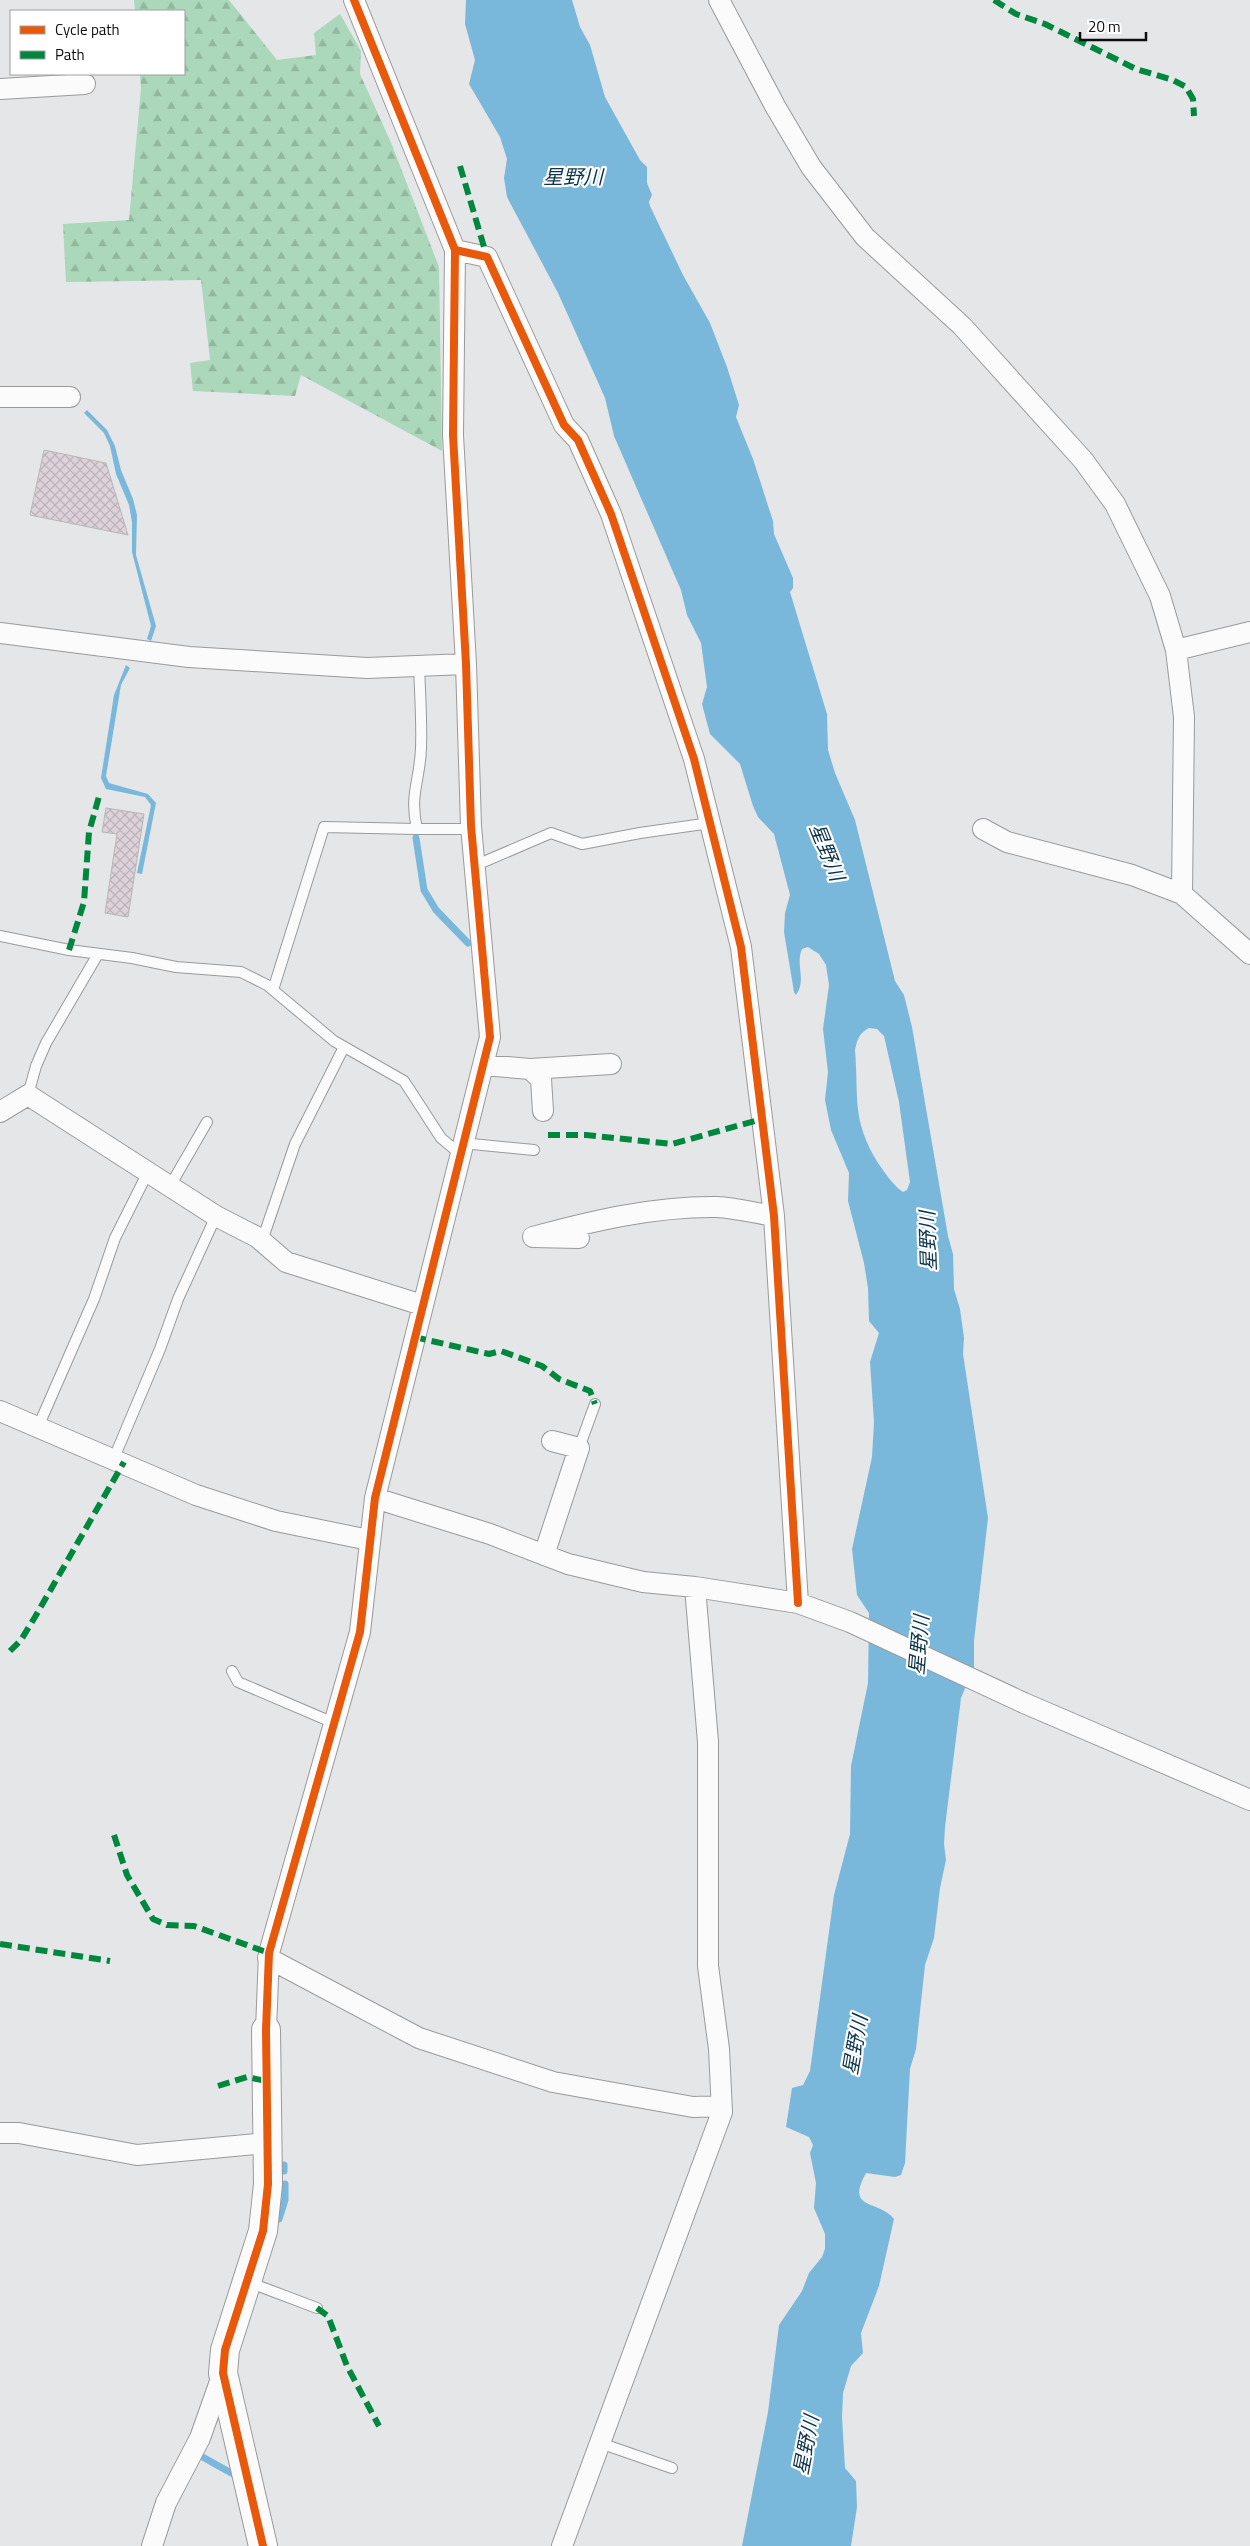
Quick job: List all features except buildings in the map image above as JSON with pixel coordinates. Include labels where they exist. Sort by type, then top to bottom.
[{"type":"street","points":[[152,2546],[166,2503],[200,2438],[223,2373],[225,2350],[263,2231],[268,2184],[266,2030],[268,1958],[360,1632],[375,1498],[490,1037],[471,829],[466,664],[453,435],[455,250],[354,0]]},
{"type":"street","points":[[720,0],[775,106],[807,159],[866,237],[962,326],[1083,460],[1115,504],[1160,596],[1176,650],[1184,717],[1182,894]]},
{"type":"street","points":[[0,90],[85,84]]},
{"type":"street","points":[[455,250],[487,258],[564,425],[578,440],[614,524],[694,759],[741,947],[774,1216],[798,1603]]},
{"type":"street","points":[[0,397],[70,397]]},
{"type":"street","points":[[1176,650],[1250,632]]},
{"type":"street","points":[[0,633],[189,657],[367,668],[466,664]]},
{"type":"street","points":[[983,829],[1007,842],[1132,875],[1182,894],[1250,954]]},
{"type":"street","points":[[483,1065],[530,1069],[611,1064]]},
{"type":"street","points":[[530,1069],[541,1079],[543,1111]]},
{"type":"street","points":[[0,1112],[28,1095],[216,1216],[262,1241],[286,1262],[422,1305]]},
{"type":"street","points":[[579,1238],[533,1237],[580,1224],[666,1209],[718,1207],[774,1216]]},
{"type":"street","points":[[0,1411],[114,1458],[196,1495],[276,1521],[369,1540]]},
{"type":"street","points":[[544,1555],[579,1448],[552,1441]]},
{"type":"street","points":[[375,1498],[490,1534],[568,1564],[643,1582],[695,1587],[798,1603],[850,1622],[1024,1703],[1250,1800]]},
{"type":"street","points":[[562,2546],[722,2112],[719,2049],[708,1966],[708,1742],[695,1587]]},
{"type":"street","points":[[268,1958],[419,2038],[553,2082],[692,2107],[722,2106]]},
{"type":"street","points":[[0,2133],[19,2133],[137,2155],[267,2143]]},
{"type":"street","points":[[223,2373],[263,2546]]},
{"type":"lane","points":[[417,829],[413,814],[413,793],[422,750],[420,666]]},
{"type":"lane","points":[[474,866],[552,833],[582,844],[710,823]]},
{"type":"lane","points":[[273,990],[324,827],[471,829]]},
{"type":"lane","points":[[0,936],[69,950],[132,958],[176,967],[241,972],[273,990],[334,1041],[404,1082],[441,1138],[461,1148],[534,1150]]},
{"type":"lane","points":[[28,1095],[36,1066],[46,1043],[98,954]]},
{"type":"lane","points":[[262,1241],[295,1144],[344,1047]]},
{"type":"lane","points":[[170,1186],[207,1122]]},
{"type":"lane","points":[[38,1426],[94,1299],[116,1238],[148,1172]]},
{"type":"lane","points":[[114,1458],[160,1349],[178,1299],[216,1216]]},
{"type":"lane","points":[[579,1448],[595,1404]]},
{"type":"lane","points":[[232,1671],[238,1682],[334,1723]]},
{"type":"lane","points":[[247,2282],[317,2308]]},
{"type":"lane","points":[[600,2443],[672,2468]]},
{"type":"green space","points":[[134,0],[229,0],[277,60],[316,55],[314,33],[340,14],[361,51],[360,74],[392,145],[439,267],[442,451],[301,375],[295,396],[193,391],[190,363],[210,360],[201,280],[66,282],[63,224],[129,220],[141,89],[140,75],[185,75],[185,10],[135,10]]},
{"type":"water","name":"星野川","points":[[466,0],[572,0],[580,27],[590,45],[605,97],[640,160],[647,167],[647,183],[652,195],[649,202],[650,206],[683,275],[710,323],[739,405],[736,417],[753,459],[773,521],[774,534],[793,578],[793,588],[790,592],[827,714],[828,750],[835,773],[855,820],[895,981],[904,995],[912,1027],[948,1236],[953,1254],[954,1289],[960,1309],[964,1338],[963,1354],[988,1518],[974,1641],[974,1667],[961,1698],[945,1827],[944,1844],[946,1860],[940,1888],[934,1938],[925,1965],[916,2049],[910,2069],[905,2163],[901,2175],[895,2177],[866,2173],[859,2193],[861,2199],[866,2203],[887,2213],[894,2219],[879,2286],[861,2333],[863,2353],[851,2366],[843,2393],[842,2417],[845,2468],[856,2481],[857,2507],[851,2546],[742,2546],[768,2412],[779,2325],[802,2291],[809,2273],[822,2257],[825,2249],[825,2234],[814,2208],[816,2183],[810,2153],[813,2145],[809,2137],[786,2127],[792,2088],[803,2085],[810,2071],[834,1895],[850,1834],[851,1766],[868,1683],[869,1613],[857,1595],[852,1549],[872,1457],[874,1422],[870,1362],[879,1333],[869,1321],[868,1288],[864,1263],[848,1201],[849,1173],[831,1130],[825,1100],[828,1072],[823,1029],[829,985],[826,965],[819,954],[808,947],[802,949],[800,955],[801,984],[796,995],[784,932],[785,913],[790,895],[774,834],[758,817],[740,764],[710,734],[702,704],[707,687],[701,643],[687,615],[681,590],[614,436],[605,398],[558,293],[507,197],[504,178],[507,159],[500,137],[469,84],[475,60],[465,24]],"holes":[[[869,1028],[877,1029],[884,1036],[899,1102],[910,1182],[907,1190],[903,1192],[886,1175],[878,1163],[869,1147],[860,1121],[855,1050],[859,1037],[863,1032]]]},
{"type":"water","points":[[87,410],[107,430],[115,446],[121,470],[133,499],[137,515],[136,555],[156,626],[151,641],[147,639],[151,626],[132,552],[132,522],[129,505],[116,474],[110,446],[104,433],[84,413]]},
{"type":"water","points":[[126,665],[130,668],[121,685],[106,776],[109,783],[148,794],[156,803],[142,874],[137,873],[151,805],[145,797],[106,789],[101,778],[114,695]]},
{"type":"waterway","points":[[416,838],[424,890],[436,910],[468,943]]},
{"type":"waterway","points":[[284,2165],[284,2171]]},
{"type":"waterway","points":[[279,2219],[285,2200],[285,2184]]},
{"type":"waterway","points":[[201,2450],[199,2455],[233,2474]]},
{"type":"marked path","points":[[994,0],[1016,14],[1045,24],[1136,69],[1173,80],[1186,87],[1193,99],[1194,116]]},
{"type":"marked path","points":[[460,166],[487,257]]},
{"type":"marked path","points":[[69,950],[84,902],[89,832],[100,793]]},
{"type":"marked path","points":[[548,1135],[586,1135],[672,1144],[762,1119]]},
{"type":"marked path","points":[[414,1337],[489,1354],[501,1351],[542,1366],[559,1379],[590,1391],[595,1404]]},
{"type":"marked path","points":[[10,1651],[21,1640],[35,1617],[124,1462]]},
{"type":"marked path","points":[[114,1835],[127,1875],[153,1919],[167,1925],[194,1926],[269,1953]]},
{"type":"marked path","points":[[0,1944],[110,1961]]},
{"type":"marked path","points":[[218,2086],[247,2077],[266,2081]]},
{"type":"marked path","points":[[317,2308],[328,2316],[347,2366],[379,2426]]},
{"type":"cycle path","points":[[263,2546],[223,2373],[225,2350],[263,2231],[268,2184],[266,2030],[269,1953],[360,1632],[375,1498],[490,1037],[471,826],[466,664],[453,435],[455,250],[354,0]]},
{"type":"cycle path","points":[[455,250],[487,257],[564,425],[578,440],[611,514],[694,759],[741,947],[774,1216],[798,1603]]}]
